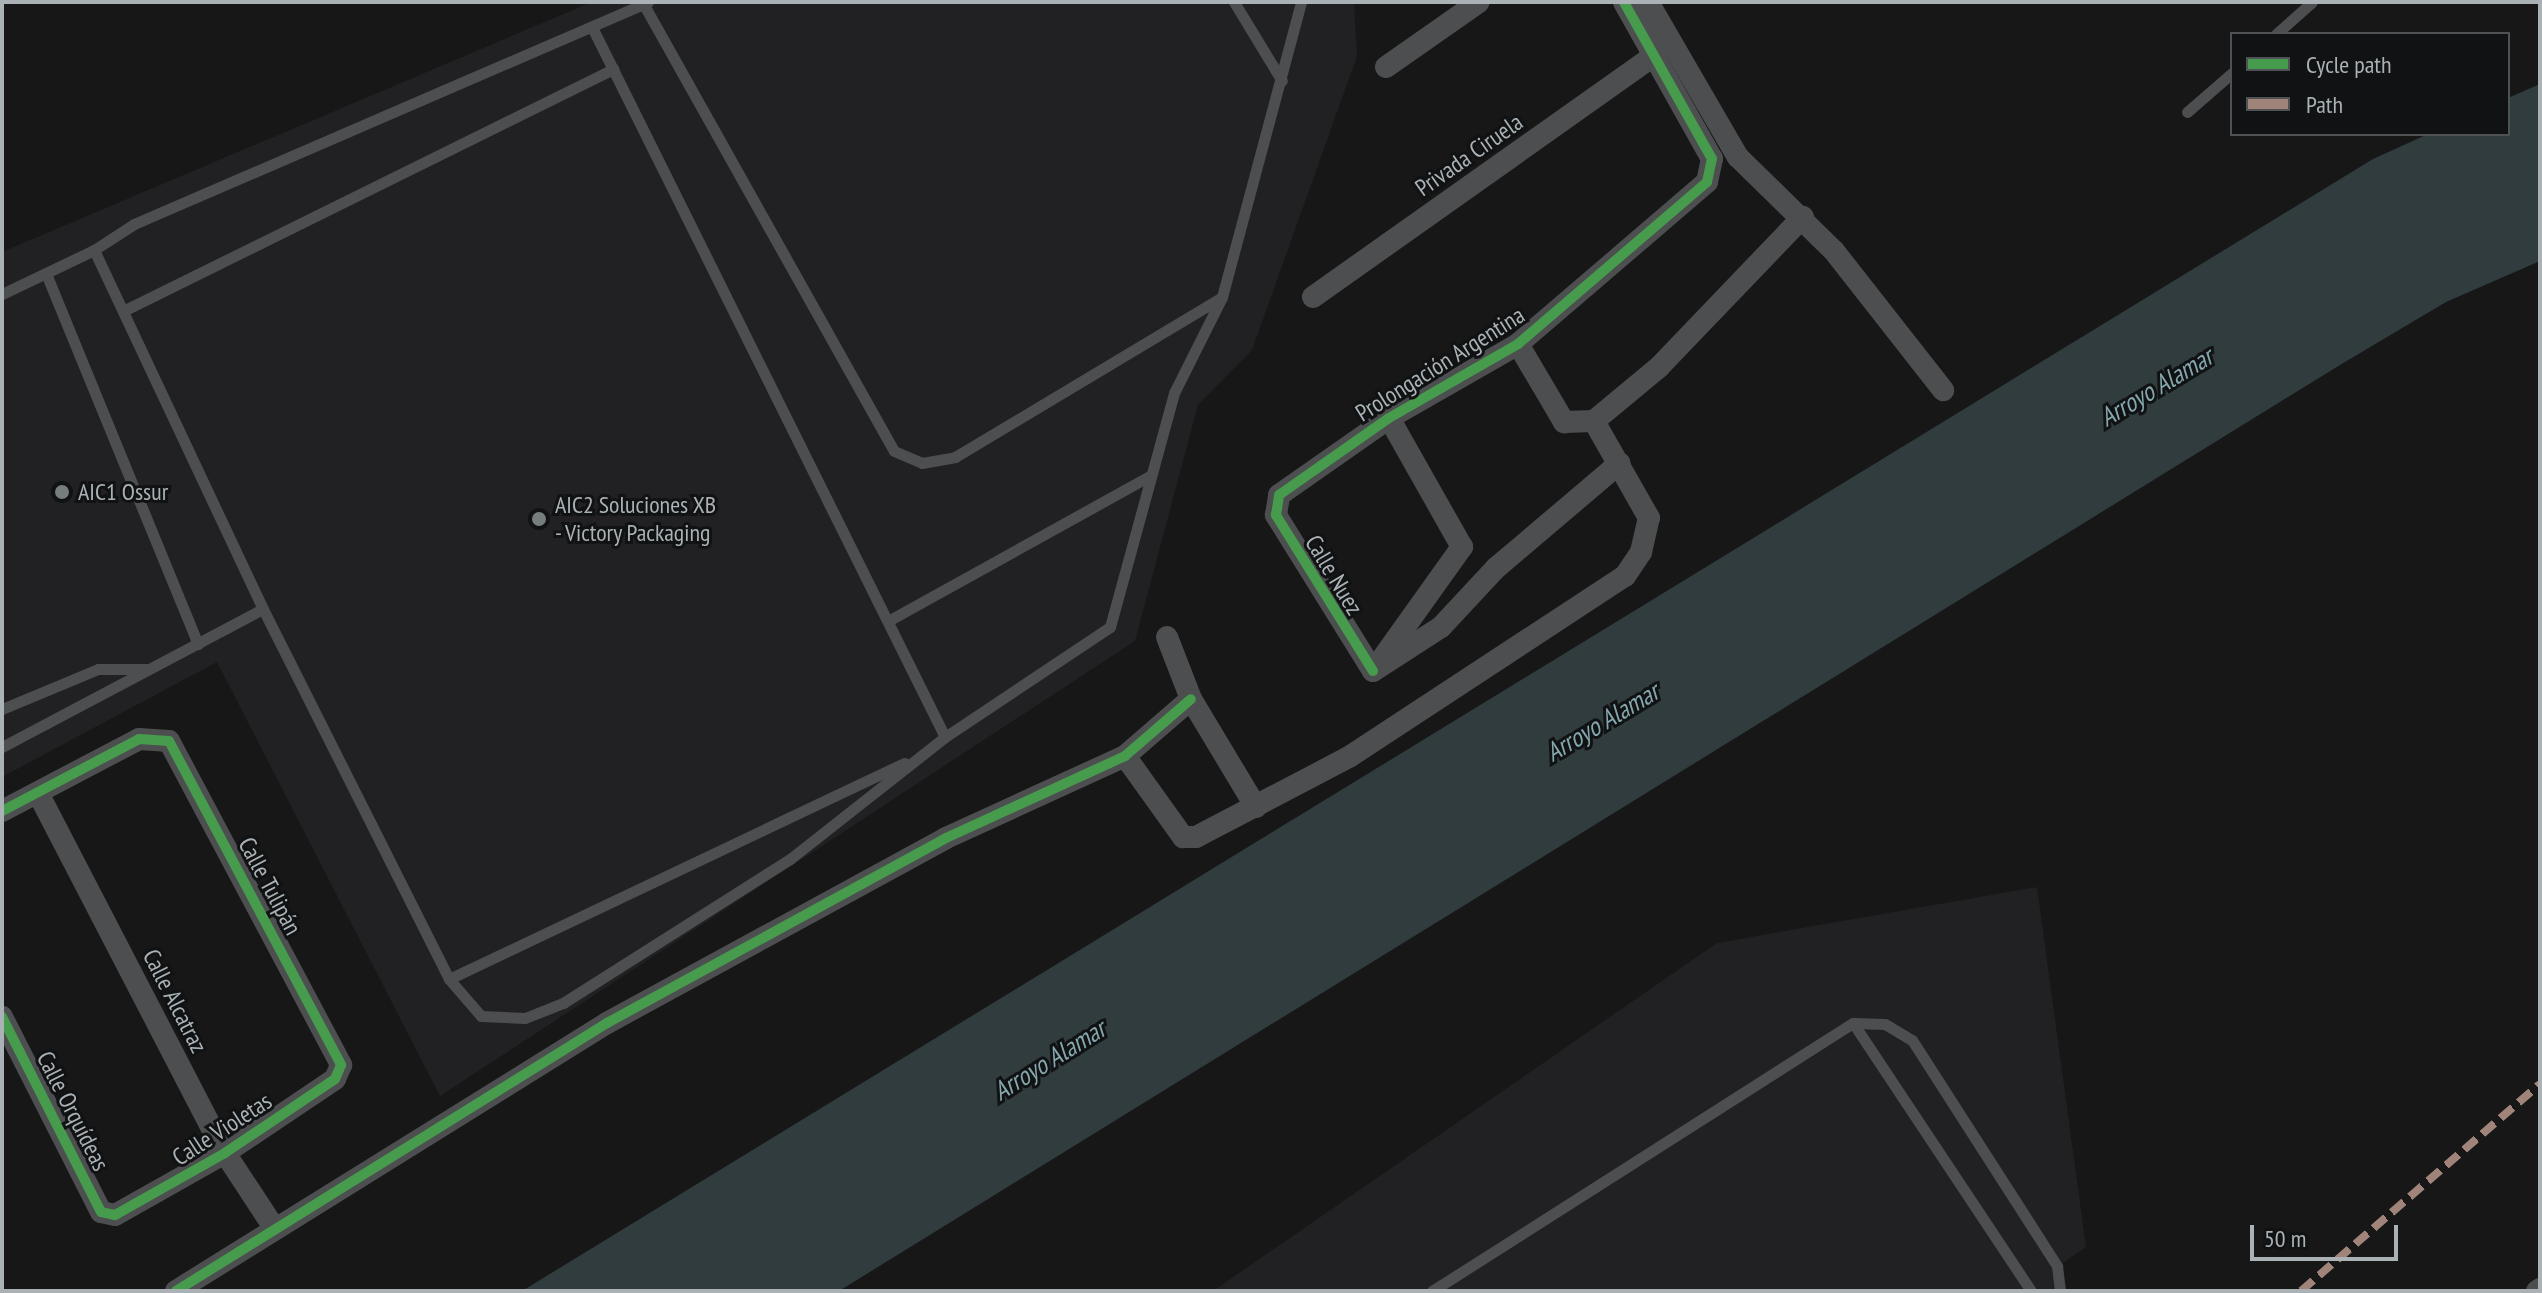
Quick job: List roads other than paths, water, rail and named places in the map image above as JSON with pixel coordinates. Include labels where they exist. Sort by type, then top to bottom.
[{"type":"street","points":[[1386,67],[1479,2]]},
{"type":"street","points":[[1624,2],[1712,165]]},
{"type":"street","points":[[1648,2],[1738,157],[1803,217],[1943,390]]},
{"type":"street","name":"Privada Ciruela","points":[[1313,297],[1655,55]]},
{"type":"street","name":"Prolongación Argentina","points":[[1279,495],[1389,418],[1518,344],[1712,165],[1738,157]]},
{"type":"street","points":[[1584,423],[1659,367],[1803,217]]},
{"type":"street","points":[[1125,756],[1183,837],[1256,807],[1349,757],[1625,576],[1641,552],[1649,518],[1620,463],[1518,344]]},
{"type":"street","points":[[1373,671],[1459,557],[1459,537],[1389,418]]},
{"type":"street","points":[[1373,671],[1441,627],[1496,568],[1620,463]]},
{"type":"street","name":"Calle Nuez","points":[[1279,495],[1276,515],[1373,671]]},
{"type":"street","points":[[1167,637],[1191,699],[1256,807]]},
{"type":"street","points":[[176,1291],[607,1023],[946,838],[1125,756],[1191,699]]},
{"type":"street","name":"Calle Tulipán","points":[[38,793],[155,737],[169,741],[341,1065]]},
{"type":"street","points":[[2,811],[38,793]]},
{"type":"street","name":"Calle Alcatraz","points":[[38,793],[225,1153],[275,1229]]},
{"type":"street","name":"Calle Orquídeas","points":[[2,1017],[101,1212],[115,1215]]},
{"type":"street","name":"Calle Violetas","points":[[115,1215],[225,1153],[335,1079],[341,1065]]},
{"type":"lane","points":[[1234,2],[1282,81]]},
{"type":"lane","points":[[1291,2],[1298,15]]},
{"type":"lane","points":[[94,250],[263,609],[449,979],[481,1016],[525,1018],[563,1003],[790,859],[945,737],[1110,627],[1174,393],[1222,297],[1301,2]]},
{"type":"lane","points":[[2278,32],[2312,2]]},
{"type":"lane","points":[[2,294],[47,276],[134,224],[593,29],[646,3],[894,451],[922,463],[955,457],[1222,297]]},
{"type":"lane","points":[[593,29],[945,737]]},
{"type":"lane","points":[[123,311],[613,69]]},
{"type":"lane","points":[[2187,112],[2230,75]]},
{"type":"lane","points":[[47,276],[198,644]]},
{"type":"lane","points":[[888,621],[1150,476]]},
{"type":"lane","points":[[2,747],[263,609]]},
{"type":"lane","points":[[2,709],[98,669],[151,669]]},
{"type":"lane","points":[[449,979],[923,754]]},
{"type":"lane","points":[[1853,1023],[2031,1291]]},
{"type":"lane","points":[[1432,1291],[1853,1023],[1885,1024],[1912,1040],[2057,1266],[2060,1291]]},
{"type":"water","name":"Arroyo Alamar","points":[[2540,84],[2540,261],[2446,302],[2340,365],[839,1291],[522,1291],[2373,159],[2424,136],[2510,136],[2510,97]]},
{"type":"place","name":"AIC1 Ossur","points":[[62,492]]},
{"type":"place","name":"AIC2 Soluciones XB - Victory Packaging","points":[[539,519]]}]
